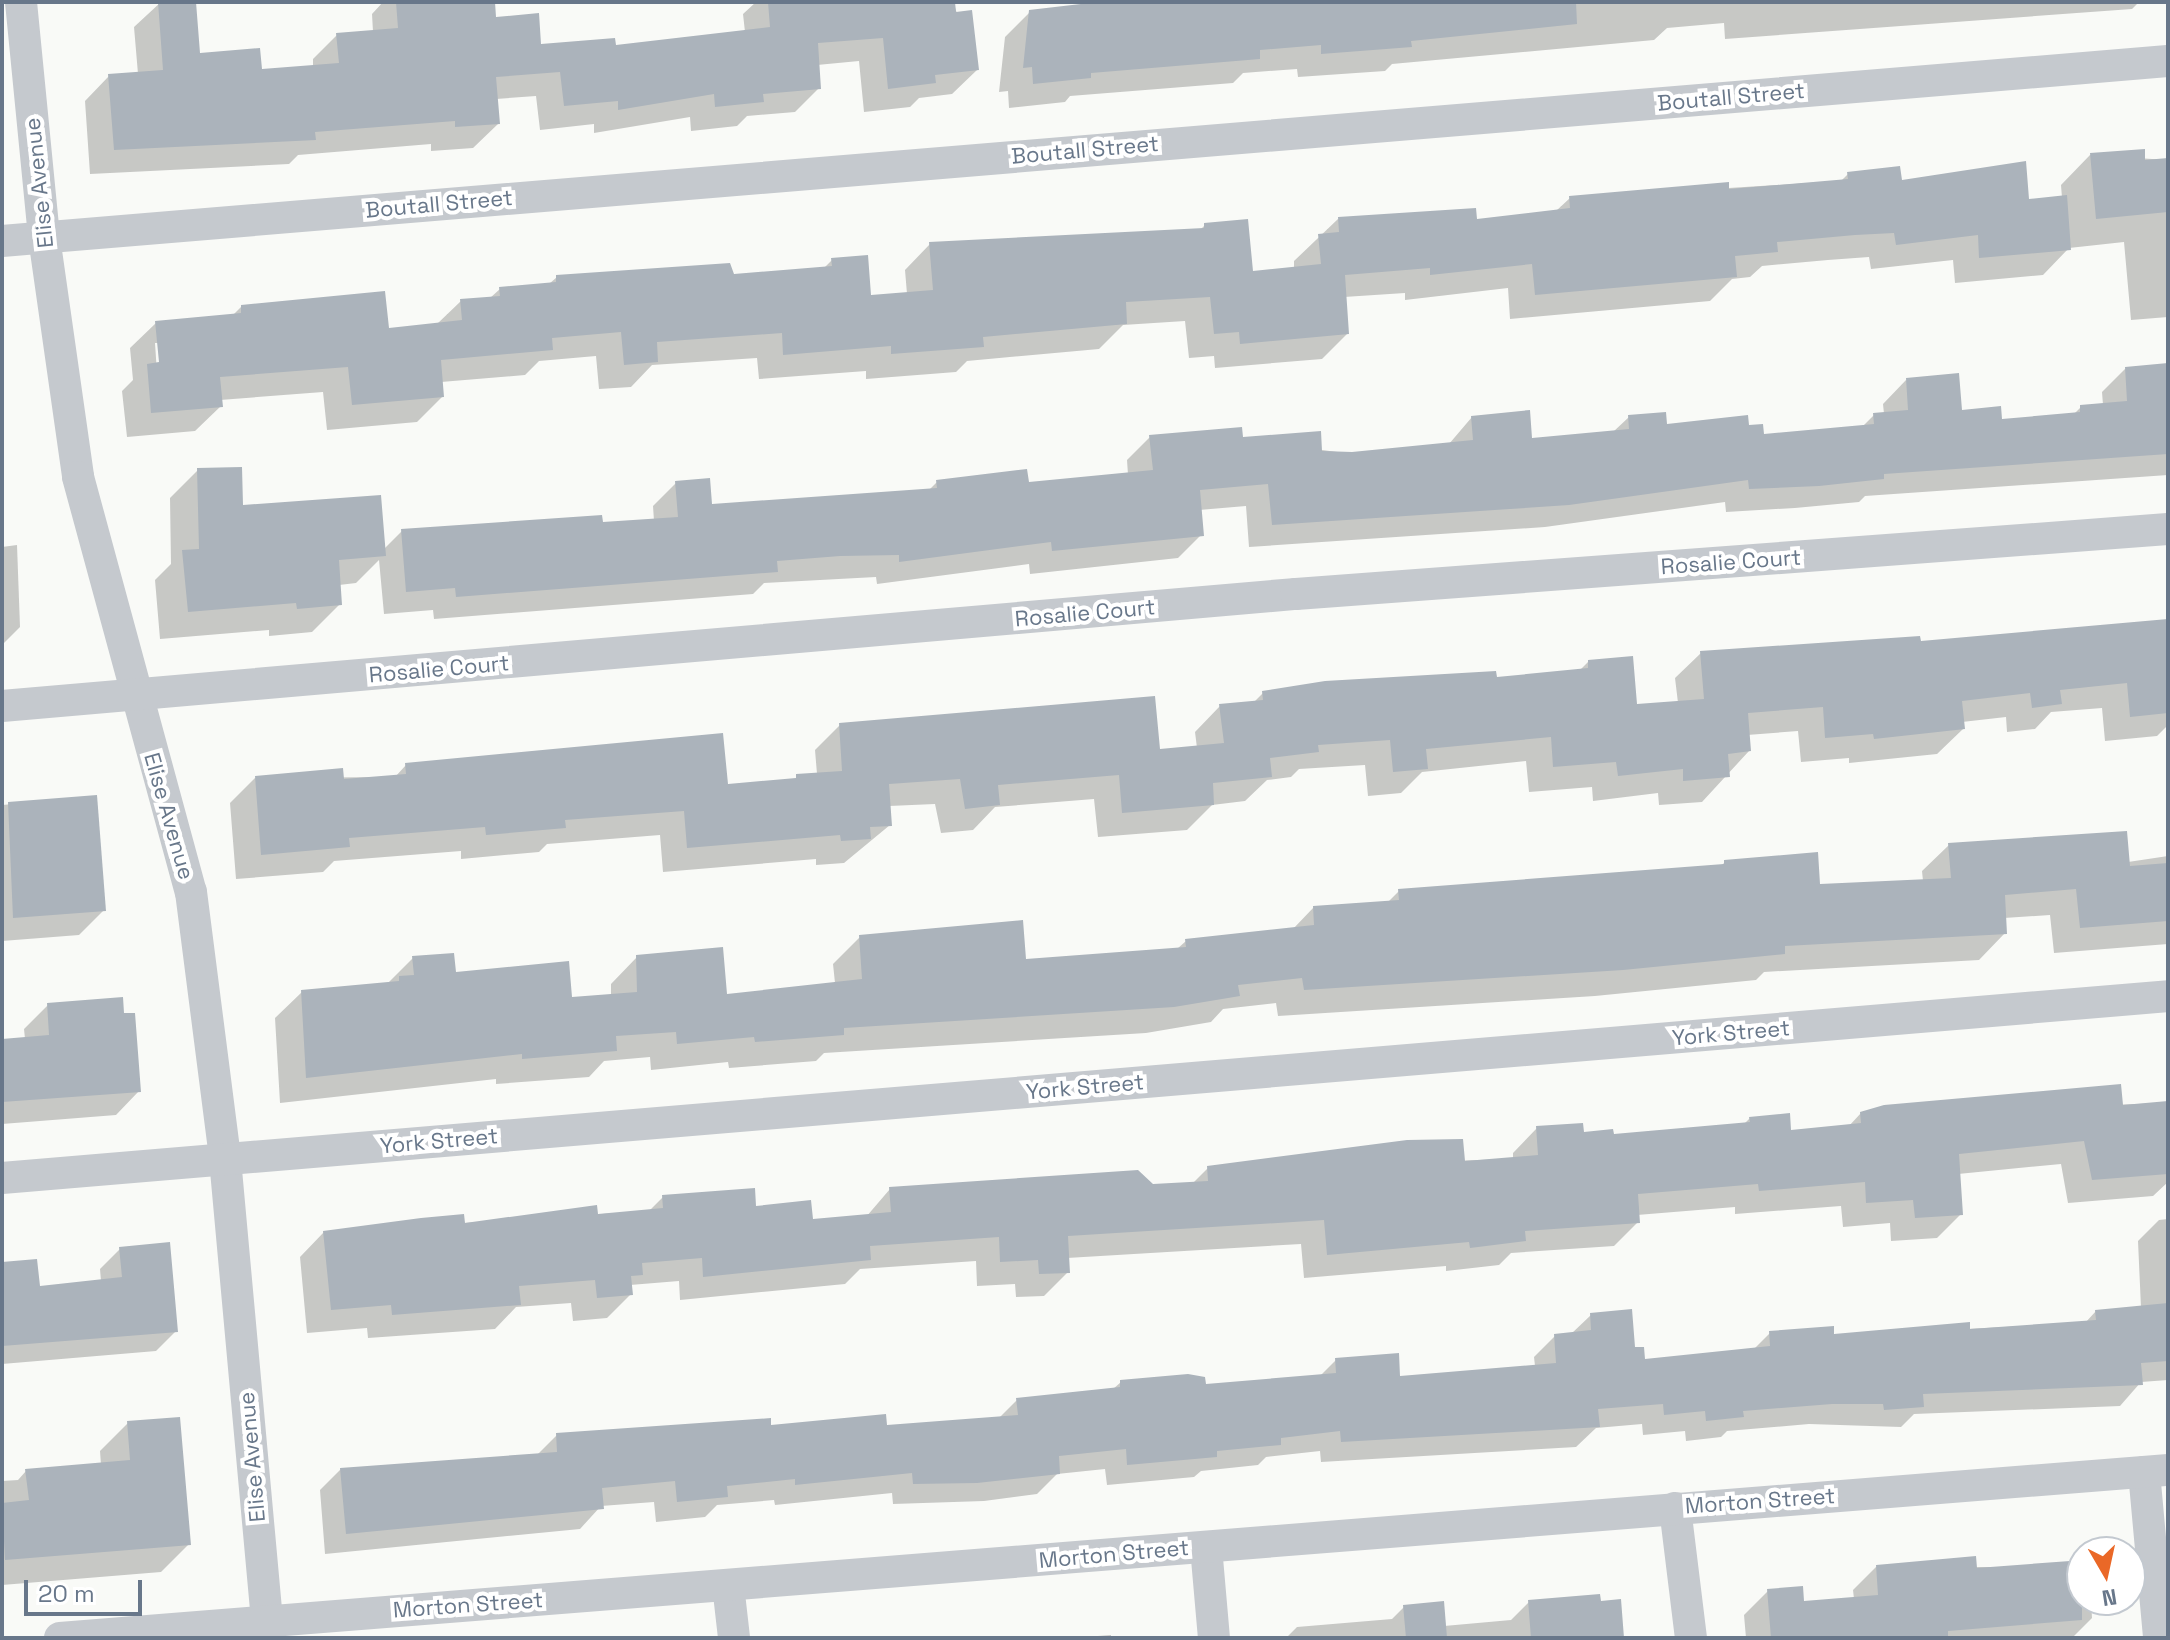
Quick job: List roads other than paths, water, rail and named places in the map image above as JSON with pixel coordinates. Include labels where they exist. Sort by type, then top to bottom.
[{"type":"street","name":"Elise Avenue","points":[[21,2],[44,237],[78,477],[134,696],[191,892],[225,1159],[268,1629]]},
{"type":"street","name":"Boutall Street","points":[[2,241],[2168,61]]},
{"type":"street","name":"Rosalie Court","points":[[2,706],[1296,594],[2168,529]]},
{"type":"street","name":"York Street","points":[[2,1178],[2168,996]]},
{"type":"street","name":"Morton Street","points":[[60,1638],[268,1629],[728,1585],[2156,1471]]},
{"type":"street","points":[[2156,1471],[2159,1638]]},
{"type":"street","points":[[1675,1508],[1691,1638]]},
{"type":"street","points":[[1206,1547],[1214,1638]]},
{"type":"street","points":[[728,1585],[734,1638]]}]
